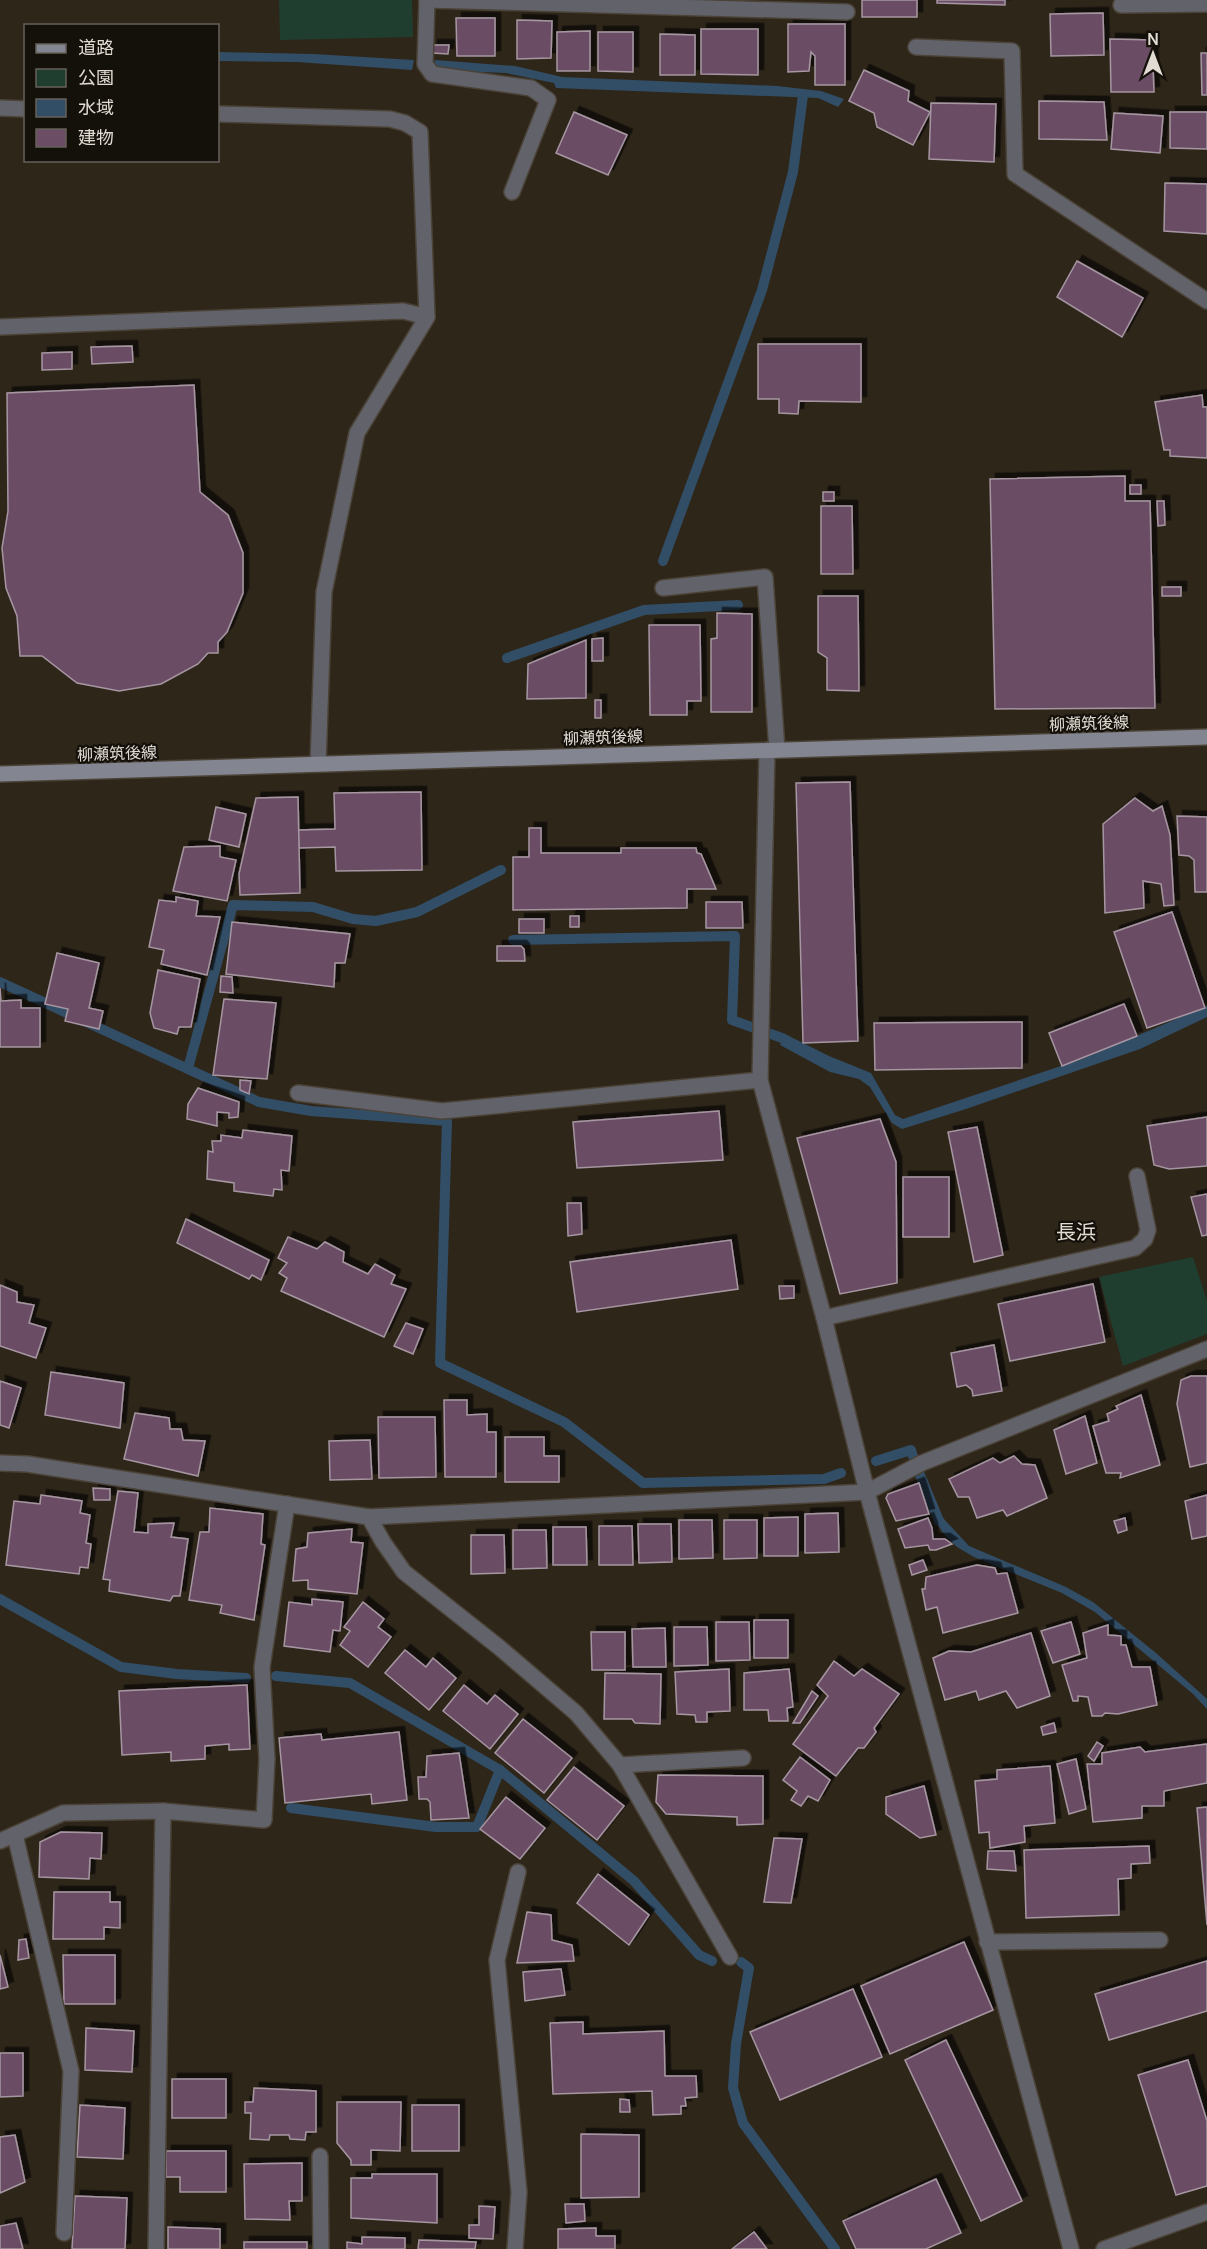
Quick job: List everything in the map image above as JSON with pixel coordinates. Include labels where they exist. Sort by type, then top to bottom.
[{"type":"main road","name":"柳瀬筑後線","points":[[0,774],[1207,737]]},
{"type":"street","points":[[512,192],[548,100],[531,88],[432,74],[425,64],[427,0],[772,5],[847,12]]},
{"type":"street","points":[[1121,5],[1207,4]]},
{"type":"street","points":[[916,47],[1012,51],[1015,174],[1207,301]]},
{"type":"street","points":[[0,108],[24,109]]},
{"type":"street","points":[[219,114],[390,119],[405,123],[420,132],[427,317],[357,433],[324,592],[318,764]]},
{"type":"street","points":[[0,327],[403,311],[427,317]]},
{"type":"street","points":[[663,588],[765,577],[772,750],[760,1080],[824,1318],[867,1492],[1071,2249]]},
{"type":"street","points":[[298,1092],[442,1111],[760,1080]]},
{"type":"street","points":[[824,1318],[1135,1248],[1145,1239],[1148,1230],[1137,1176]]},
{"type":"street","points":[[0,1463],[27,1464],[369,1517],[867,1492],[922,1463],[1207,1349]]},
{"type":"street","points":[[0,1841],[63,1813],[163,1811],[264,1820],[267,1760],[262,1667],[287,1504]]},
{"type":"street","points":[[369,1517],[404,1572],[576,1713],[620,1765],[730,1957]]},
{"type":"street","points":[[620,1765],[743,1758]]},
{"type":"street","points":[[156,2249],[163,1811]]},
{"type":"street","points":[[15,1835],[71,2071],[64,2233]]},
{"type":"street","points":[[515,2249],[519,2192],[497,1960],[518,1872]]},
{"type":"street","points":[[987,1942],[1160,1940]]},
{"type":"street","points":[[320,2156],[321,2249]]},
{"type":"street","points":[[1104,2249],[1207,2212]]},
{"type":"green space","points":[[279,0],[412,0],[413,37],[280,40]]},
{"type":"green space","points":[[1193,1257],[1207,1301],[1207,1334],[1123,1366],[1099,1277]]},
{"type":"water","points":[[219,52],[313,54],[414,60],[412,70],[297,62],[219,61]]},
{"type":"water","points":[[435,60],[515,66],[562,77],[777,86],[821,91],[844,99],[838,107],[818,98],[556,88],[554,83],[506,73],[434,70]]},
{"type":"water","points":[[1207,1006],[1207,1017],[1140,1049],[902,1129],[892,1123],[870,1087],[859,1079],[830,1072],[780,1045],[785,1034],[829,1056],[871,1073],[895,1115],[903,1119],[1082,1059]]},
{"type":"water","points":[[935,1507],[969,1546],[1066,1587],[1093,1602],[1156,1653],[1207,1699],[1207,1709],[1193,1694],[1095,1612],[1062,1593],[974,1557],[957,1547],[943,1533],[930,1512]]},
{"type":"building","points":[[862,0],[917,0],[917,17],[862,17]]},
{"type":"building","points":[[937,0],[1005,0],[1005,5],[937,3]]},
{"type":"building","points":[[1103,13],[1104,55],[1051,56],[1050,14]]},
{"type":"building","points":[[456,18],[495,18],[495,56],[457,56]]},
{"type":"building","points":[[517,20],[552,21],[551,58],[517,59]]},
{"type":"building","points":[[788,24],[845,24],[845,85],[815,85],[815,56],[811,52],[809,71],[788,72]]},
{"type":"building","points":[[701,29],[758,29],[758,75],[701,74]]},
{"type":"building","points":[[590,31],[590,71],[557,71],[557,32]]},
{"type":"building","points":[[598,32],[633,32],[633,72],[598,71]]},
{"type":"building","points":[[660,34],[695,35],[695,75],[660,75]]},
{"type":"building","points":[[1110,39],[1152,40],[1154,92],[1111,92]]},
{"type":"building","points":[[432,45],[449,45],[448,54],[432,53]]},
{"type":"building","points":[[1201,53],[1207,53],[1207,95],[1202,95]]},
{"type":"building","points":[[864,70],[909,91],[908,101],[930,112],[913,145],[877,127],[874,113],[849,101]]},
{"type":"building","points":[[1039,101],[1104,102],[1107,140],[1039,139]]},
{"type":"building","points":[[931,103],[996,104],[994,162],[929,159]]},
{"type":"building","points":[[574,112],[627,135],[608,175],[556,153]]},
{"type":"building","points":[[1170,112],[1207,112],[1207,149],[1170,148]]},
{"type":"building","points":[[1114,113],[1163,116],[1160,153],[1111,149]]},
{"type":"building","points":[[1165,183],[1207,184],[1207,234],[1164,231]]},
{"type":"building","points":[[1077,261],[1143,298],[1122,337],[1057,297]]},
{"type":"building","points":[[758,344],[861,344],[861,402],[799,401],[798,414],[779,413],[779,399],[758,399]]},
{"type":"building","points":[[132,346],[133,362],[92,364],[91,347]]},
{"type":"building","points":[[72,352],[72,369],[42,370],[42,353]]},
{"type":"building","points":[[194,385],[200,492],[228,515],[243,553],[243,593],[227,632],[218,642],[218,653],[208,653],[198,664],[161,684],[119,691],[77,683],[42,656],[20,656],[17,616],[6,588],[2,548],[8,511],[7,393]]},
{"type":"building","points":[[1202,395],[1203,407],[1207,407],[1207,458],[1170,456],[1170,450],[1164,450],[1155,402]]},
{"type":"building","points":[[1125,476],[1125,501],[1150,501],[1155,708],[995,709],[990,479]]},
{"type":"building","points":[[1130,485],[1141,485],[1141,494],[1130,494]]},
{"type":"building","points":[[823,492],[834,492],[834,501],[823,501]]},
{"type":"building","points":[[1157,501],[1164,501],[1165,525],[1158,526]]},
{"type":"building","points":[[821,506],[852,506],[853,574],[821,574]]},
{"type":"building","points":[[1162,587],[1181,587],[1181,596],[1162,596]]},
{"type":"building","points":[[818,596],[858,596],[859,691],[827,690],[827,658],[818,652]]},
{"type":"building","points":[[717,613],[752,614],[752,712],[711,712],[711,639],[717,638]]},
{"type":"building","points":[[649,625],[700,625],[701,701],[687,701],[687,715],[650,715]]},
{"type":"building","points":[[603,638],[603,661],[592,661],[592,639]]},
{"type":"building","points":[[586,640],[586,698],[527,699],[528,664]]},
{"type":"building","points":[[595,700],[601,700],[601,718],[595,718]]},
{"type":"building","points":[[850,782],[858,1041],[803,1043],[796,783]]},
{"type":"building","points":[[421,792],[422,870],[336,871],[335,847],[299,848],[298,830],[335,829],[334,793]]},
{"type":"building","points":[[298,797],[300,893],[240,895],[239,874],[256,798]]},
{"type":"building","points":[[1135,798],[1153,811],[1162,806],[1170,835],[1174,905],[1164,906],[1161,884],[1143,881],[1144,908],[1105,913],[1103,824]]},
{"type":"building","points":[[216,807],[246,814],[239,847],[209,840]]},
{"type":"building","points":[[1177,816],[1207,817],[1207,892],[1195,892],[1194,860],[1189,856],[1179,855]]},
{"type":"building","points":[[529,828],[541,828],[541,853],[621,853],[621,848],[696,848],[697,853],[701,854],[716,889],[687,889],[687,908],[513,910],[513,857],[529,857]]},
{"type":"building","points":[[220,846],[220,857],[236,860],[227,901],[173,891],[184,847]]},
{"type":"building","points":[[176,897],[198,901],[196,916],[220,917],[207,975],[161,964],[164,950],[149,947],[159,900],[176,902]]},
{"type":"building","points":[[706,902],[742,902],[743,928],[706,928]]},
{"type":"building","points":[[1172,912],[1205,1008],[1147,1028],[1114,932]]},
{"type":"building","points":[[570,916],[579,916],[579,927],[570,927]]},
{"type":"building","points":[[519,919],[544,919],[544,933],[519,933]]},
{"type":"building","points":[[232,922],[350,934],[345,963],[335,963],[334,987],[226,974]]},
{"type":"building","points":[[497,946],[521,946],[524,949],[525,961],[497,961]]},
{"type":"building","points":[[57,953],[99,963],[89,1008],[103,1011],[99,1029],[65,1021],[68,1009],[45,1004]]},
{"type":"building","points":[[158,970],[200,979],[191,1027],[179,1027],[177,1034],[154,1028],[150,1013]]},
{"type":"building","points":[[221,976],[232,977],[233,993],[220,992]]},
{"type":"building","points":[[0,988],[1,1001],[21,1000],[21,1008],[40,1008],[40,1047],[0,1047]]},
{"type":"building","points":[[224,999],[276,1003],[267,1079],[213,1075]]},
{"type":"building","points":[[1124,1004],[1137,1036],[1062,1066],[1049,1033]]},
{"type":"building","points":[[1022,1022],[1022,1068],[875,1070],[874,1023]]},
{"type":"building","points":[[240,1080],[251,1081],[249,1094],[240,1090]]},
{"type":"building","points":[[198,1088],[239,1102],[238,1117],[229,1118],[229,1113],[217,1112],[217,1126],[187,1119],[188,1104]]},
{"type":"building","points":[[719,1111],[723,1160],[577,1168],[573,1122]]},
{"type":"building","points":[[1207,1117],[1207,1166],[1169,1169],[1154,1165],[1147,1126]]},
{"type":"building","points":[[880,1119],[896,1162],[897,1283],[840,1294],[797,1138]]},
{"type":"building","points":[[977,1127],[1003,1255],[974,1262],[948,1132]]},
{"type":"building","points":[[243,1130],[292,1136],[289,1171],[281,1170],[282,1190],[274,1189],[273,1196],[234,1191],[234,1183],[207,1179],[208,1151],[213,1152],[212,1141],[221,1141],[221,1135],[242,1138]]},
{"type":"building","points":[[903,1177],[949,1177],[949,1237],[903,1237]]},
{"type":"building","points":[[1207,1194],[1207,1235],[1202,1236],[1191,1197]]},
{"type":"building","points":[[567,1203],[581,1203],[582,1234],[568,1236]]},
{"type":"building","points":[[186,1219],[269,1260],[261,1280],[252,1275],[249,1279],[177,1243]]},
{"type":"building","points":[[288,1237],[317,1249],[325,1242],[344,1252],[343,1262],[368,1274],[375,1264],[395,1275],[391,1284],[406,1289],[384,1337],[281,1291],[287,1278],[279,1273],[287,1263],[278,1258]]},
{"type":"building","points":[[731,1240],[738,1289],[577,1312],[570,1262]]},
{"type":"building","points":[[1093,1284],[1105,1342],[1010,1361],[998,1304]]},
{"type":"building","points":[[0,1285],[17,1292],[17,1302],[34,1305],[29,1323],[46,1328],[36,1358],[0,1346]]},
{"type":"building","points":[[779,1286],[794,1286],[794,1298],[780,1299]]},
{"type":"building","points":[[406,1323],[423,1329],[413,1354],[394,1346]]},
{"type":"building","points":[[994,1345],[1002,1391],[973,1396],[972,1390],[966,1385],[957,1387],[951,1353]]},
{"type":"building","points":[[51,1372],[124,1383],[120,1428],[45,1415]]},
{"type":"building","points":[[1191,1376],[1207,1376],[1207,1463],[1190,1467],[1177,1404],[1181,1380]]},
{"type":"building","points":[[0,1381],[21,1388],[9,1428],[0,1425]]},
{"type":"building","points":[[1141,1395],[1160,1465],[1120,1478],[1121,1473],[1106,1473],[1093,1426],[1109,1421],[1107,1414],[1118,1409],[1116,1406]]},
{"type":"building","points":[[444,1400],[467,1400],[467,1415],[487,1414],[487,1432],[496,1432],[496,1477],[445,1477]]},
{"type":"building","points":[[135,1413],[169,1418],[170,1429],[181,1429],[183,1440],[205,1441],[198,1476],[124,1459]]},
{"type":"building","points":[[1085,1416],[1097,1463],[1066,1474],[1054,1430]]},
{"type":"building","points":[[378,1417],[435,1417],[436,1477],[379,1478]]},
{"type":"building","points":[[505,1437],[544,1437],[544,1456],[559,1456],[559,1482],[505,1482]]},
{"type":"building","points":[[370,1440],[372,1479],[330,1480],[329,1441]]},
{"type":"building","points":[[1014,1456],[1022,1464],[1035,1465],[1047,1498],[1007,1516],[1003,1510],[977,1518],[969,1497],[958,1497],[949,1479],[993,1458],[1000,1463]]},
{"type":"building","points":[[919,1483],[929,1514],[896,1521],[886,1498],[888,1494]]},
{"type":"building","points":[[93,1488],[110,1489],[110,1500],[94,1500]]},
{"type":"building","points":[[118,1491],[138,1493],[134,1532],[148,1533],[148,1524],[174,1523],[171,1537],[188,1539],[180,1596],[173,1596],[170,1601],[109,1591],[110,1580],[103,1579]]},
{"type":"building","points":[[41,1495],[82,1501],[80,1513],[90,1515],[86,1543],[91,1544],[88,1568],[80,1567],[79,1574],[6,1565],[14,1501],[40,1504]]},
{"type":"building","points":[[1207,1495],[1207,1536],[1192,1539],[1185,1501]]},
{"type":"building","points":[[210,1508],[263,1514],[261,1544],[265,1545],[254,1620],[220,1613],[222,1605],[189,1600],[200,1532],[209,1532]]},
{"type":"building","points":[[838,1513],[839,1552],[805,1553],[805,1514]]},
{"type":"building","points":[[798,1517],[798,1556],[764,1556],[764,1518]]},
{"type":"building","points":[[928,1518],[933,1539],[945,1539],[952,1544],[936,1550],[930,1550],[928,1545],[905,1548],[898,1529]]},
{"type":"building","points":[[1125,1518],[1127,1530],[1118,1533],[1114,1521]]},
{"type":"building","points":[[679,1520],[712,1520],[713,1558],[679,1559]]},
{"type":"building","points":[[724,1520],[757,1520],[757,1558],[724,1559]]},
{"type":"building","points":[[638,1524],[671,1524],[672,1562],[639,1563]]},
{"type":"building","points":[[599,1526],[632,1526],[633,1565],[599,1565]]},
{"type":"building","points":[[553,1527],[586,1527],[587,1565],[553,1565]]},
{"type":"building","points":[[352,1529],[351,1542],[363,1543],[357,1594],[308,1589],[308,1580],[293,1581],[296,1549],[307,1547],[308,1533]]},
{"type":"building","points":[[513,1530],[546,1530],[547,1568],[513,1569]]},
{"type":"building","points":[[471,1535],[504,1535],[505,1573],[471,1574]]},
{"type":"building","points":[[923,1560],[927,1570],[912,1575],[909,1565]]},
{"type":"building","points":[[977,1565],[995,1568],[997,1574],[1007,1573],[1018,1613],[943,1633],[937,1607],[926,1610],[922,1589],[925,1589],[926,1577]]},
{"type":"building","points":[[312,1599],[343,1602],[340,1631],[333,1630],[330,1652],[284,1646],[289,1602],[312,1605]]},
{"type":"building","points":[[363,1602],[384,1619],[378,1627],[391,1637],[368,1667],[340,1645],[350,1631],[344,1627]]},
{"type":"building","points":[[754,1620],[788,1620],[788,1658],[754,1658]]},
{"type":"building","points":[[716,1622],[749,1622],[750,1660],[716,1661]]},
{"type":"building","points":[[1071,1622],[1080,1654],[1053,1663],[1041,1631]]},
{"type":"building","points":[[1108,1625],[1108,1635],[1121,1636],[1121,1645],[1126,1645],[1132,1667],[1150,1667],[1157,1705],[1118,1714],[1105,1713],[1102,1716],[1092,1716],[1088,1697],[1078,1696],[1078,1701],[1073,1701],[1062,1665],[1087,1658],[1083,1633]]},
{"type":"building","points":[[674,1627],[707,1627],[708,1665],[674,1666]]},
{"type":"building","points":[[665,1628],[666,1667],[633,1667],[632,1629]]},
{"type":"building","points":[[591,1632],[625,1632],[625,1670],[592,1670]]},
{"type":"building","points":[[1031,1633],[1050,1696],[1017,1708],[1006,1691],[979,1700],[976,1691],[945,1700],[933,1658],[949,1651],[971,1652]]},
{"type":"building","points":[[405,1650],[426,1667],[433,1658],[456,1678],[429,1710],[385,1673]]},
{"type":"building","points":[[834,1661],[854,1676],[862,1669],[899,1694],[874,1728],[876,1732],[864,1748],[858,1748],[836,1776],[793,1744],[828,1696],[817,1685]]},
{"type":"building","points":[[729,1669],[730,1711],[707,1712],[707,1722],[696,1722],[695,1715],[677,1714],[675,1672]]},
{"type":"building","points":[[789,1669],[793,1707],[787,1708],[788,1721],[769,1721],[768,1710],[744,1710],[744,1673]]},
{"type":"building","points":[[605,1673],[661,1674],[660,1724],[635,1723],[632,1719],[604,1719]]},
{"type":"building","points":[[247,1685],[250,1749],[229,1750],[229,1744],[205,1746],[205,1759],[171,1761],[171,1752],[122,1755],[119,1691]]},
{"type":"building","points":[[464,1685],[487,1704],[495,1695],[518,1714],[490,1749],[443,1711]]},
{"type":"building","points":[[812,1691],[818,1696],[800,1723],[793,1723]]},
{"type":"building","points":[[523,1719],[572,1758],[544,1793],[495,1753]]},
{"type":"building","points":[[1054,1723],[1056,1732],[1043,1735],[1041,1727]]},
{"type":"building","points":[[399,1732],[407,1800],[372,1804],[371,1794],[285,1803],[279,1738],[321,1734],[322,1740]]},
{"type":"building","points":[[1097,1742],[1103,1746],[1094,1761],[1088,1756]]},
{"type":"building","points":[[1207,1744],[1207,1783],[1164,1791],[1164,1806],[1142,1806],[1142,1818],[1093,1822],[1087,1764],[1102,1764],[1102,1753],[1140,1747],[1145,1752]]},
{"type":"building","points":[[459,1753],[469,1818],[431,1820],[430,1802],[427,1799],[419,1799],[418,1777],[426,1777],[427,1756]]},
{"type":"building","points":[[800,1757],[830,1780],[818,1801],[808,1796],[801,1806],[791,1800],[797,1791],[783,1780]]},
{"type":"building","points":[[1076,1759],[1086,1809],[1069,1814],[1057,1764]]},
{"type":"building","points":[[1050,1766],[1055,1823],[1024,1826],[1025,1842],[990,1848],[989,1832],[979,1833],[975,1781],[997,1779],[997,1770]]},
{"type":"building","points":[[574,1767],[624,1806],[597,1840],[547,1800]]},
{"type":"building","points":[[658,1775],[763,1776],[763,1824],[737,1825],[737,1817],[666,1814],[656,1802]]},
{"type":"building","points":[[924,1786],[936,1835],[920,1838],[886,1814],[886,1797]]},
{"type":"building","points":[[506,1797],[545,1828],[520,1859],[480,1829]]},
{"type":"building","points":[[1207,1807],[1207,1925],[1197,1808]]},
{"type":"building","points":[[61,1832],[102,1833],[101,1859],[90,1858],[89,1879],[39,1877],[40,1842]]},
{"type":"building","points":[[774,1838],[802,1839],[791,1903],[764,1902]]},
{"type":"building","points":[[1149,1846],[1150,1863],[1131,1864],[1131,1878],[1118,1879],[1119,1915],[1026,1918],[1024,1850]]},
{"type":"building","points":[[988,1851],[1014,1851],[1016,1871],[987,1869]]},
{"type":"building","points":[[598,1874],[649,1915],[629,1945],[577,1903]]},
{"type":"building","points":[[54,1892],[110,1892],[110,1902],[120,1902],[120,1928],[104,1927],[104,1939],[53,1939]]},
{"type":"building","points":[[527,1912],[551,1915],[552,1940],[572,1945],[574,1961],[517,1963]]},
{"type":"building","points":[[26,1939],[29,1958],[18,1960],[19,1940]]},
{"type":"building","points":[[964,1942],[993,2010],[890,2054],[861,1986]]},
{"type":"building","points":[[0,1955],[8,1987],[0,1989]]},
{"type":"building","points":[[63,1955],[115,1955],[115,2004],[64,2004]]},
{"type":"building","points":[[1207,1961],[1207,2011],[1109,2040],[1095,1994]]},
{"type":"building","points":[[561,1969],[565,1995],[525,2001],[523,1972]]},
{"type":"building","points":[[853,1989],[882,2057],[780,2100],[750,2032]]},
{"type":"building","points":[[583,2022],[583,2034],[664,2031],[665,2076],[696,2076],[697,2097],[685,2098],[686,2106],[681,2106],[681,2114],[653,2115],[652,2091],[553,2094],[550,2023]]},
{"type":"building","points":[[86,2028],[134,2031],[132,2072],[85,2070]]},
{"type":"building","points":[[946,2040],[1022,2201],[981,2221],[905,2060]]},
{"type":"building","points":[[0,2053],[23,2053],[23,2096],[0,2097]]},
{"type":"building","points":[[1188,2060],[1207,2121],[1207,2186],[1176,2195],[1138,2075]]},
{"type":"building","points":[[172,2079],[226,2079],[226,2118],[172,2118]]},
{"type":"building","points":[[254,2088],[316,2091],[316,2132],[306,2132],[305,2140],[290,2139],[289,2135],[270,2135],[269,2140],[250,2139],[251,2113],[245,2113],[245,2102],[253,2102]]},
{"type":"building","points":[[620,2099],[629,2100],[630,2112],[620,2112]]},
{"type":"building","points":[[337,2102],[401,2102],[400,2151],[371,2150],[371,2165],[351,2165],[351,2160],[337,2143]]},
{"type":"building","points":[[80,2105],[125,2108],[123,2159],[77,2157]]},
{"type":"building","points":[[412,2105],[459,2105],[459,2151],[412,2151]]},
{"type":"building","points":[[581,2134],[639,2135],[639,2197],[581,2198]]},
{"type":"building","points":[[15,2135],[25,2182],[0,2193],[0,2137]]},
{"type":"building","points":[[166,2151],[226,2151],[226,2192],[180,2192],[180,2177],[166,2177]]},
{"type":"building","points":[[302,2163],[302,2201],[289,2201],[290,2220],[245,2219],[244,2164]]},
{"type":"building","points":[[372,2174],[437,2174],[437,2223],[351,2218],[351,2178],[372,2178]]},
{"type":"building","points":[[936,2179],[961,2233],[926,2249],[856,2249],[843,2221]]},
{"type":"building","points":[[75,2196],[127,2198],[125,2249],[72,2249]]},
{"type":"building","points":[[565,2204],[584,2204],[585,2221],[566,2223]]},
{"type":"building","points":[[479,2206],[495,2207],[493,2239],[469,2238],[469,2225],[479,2225]]},
{"type":"building","points":[[16,2223],[23,2249],[0,2249],[0,2226]]},
{"type":"building","points":[[168,2227],[220,2229],[220,2249],[168,2249]]},
{"type":"building","points":[[596,2228],[596,2236],[615,2236],[615,2249],[558,2249],[558,2229]]},
{"type":"building","points":[[754,2232],[767,2249],[732,2249]]},
{"type":"building","points":[[362,2237],[405,2238],[405,2249],[347,2249],[347,2242],[362,2244]]},
{"type":"building","points":[[419,2240],[476,2242],[475,2249],[418,2249]]},
{"type":"building","points":[[244,2242],[307,2242],[307,2249],[244,2249]]},
{"type":"waterway","points":[[663,561],[762,290],[793,172],[803,95]]},
{"type":"waterway","points":[[507,658],[644,610],[738,605]]},
{"type":"waterway","points":[[188,1068],[233,905],[313,907],[353,919],[376,921],[417,912],[501,870]]},
{"type":"waterway","points":[[513,940],[735,936],[732,1020],[782,1038],[794,1045]]},
{"type":"waterway","points":[[0,982],[259,1102],[311,1111],[447,1121],[440,1363],[564,1422],[643,1483],[824,1479],[841,1473]]},
{"type":"waterway","points":[[876,1461],[911,1450],[913,1456]]},
{"type":"waterway","points":[[918,1470],[939,1521]]},
{"type":"waterway","points":[[0,1599],[121,1667],[177,1674],[246,1678]]},
{"type":"waterway","points":[[276,1676],[350,1683],[500,1770],[634,1881],[699,1955],[712,1961]]},
{"type":"waterway","points":[[291,1808],[436,1827],[477,1827],[500,1770]]},
{"type":"waterway","points":[[741,1962],[749,1968],[736,2044],[733,2088],[743,2123],[835,2249]]},
{"type":"district","name":"長浜","points":[[1076,1232]]}]
